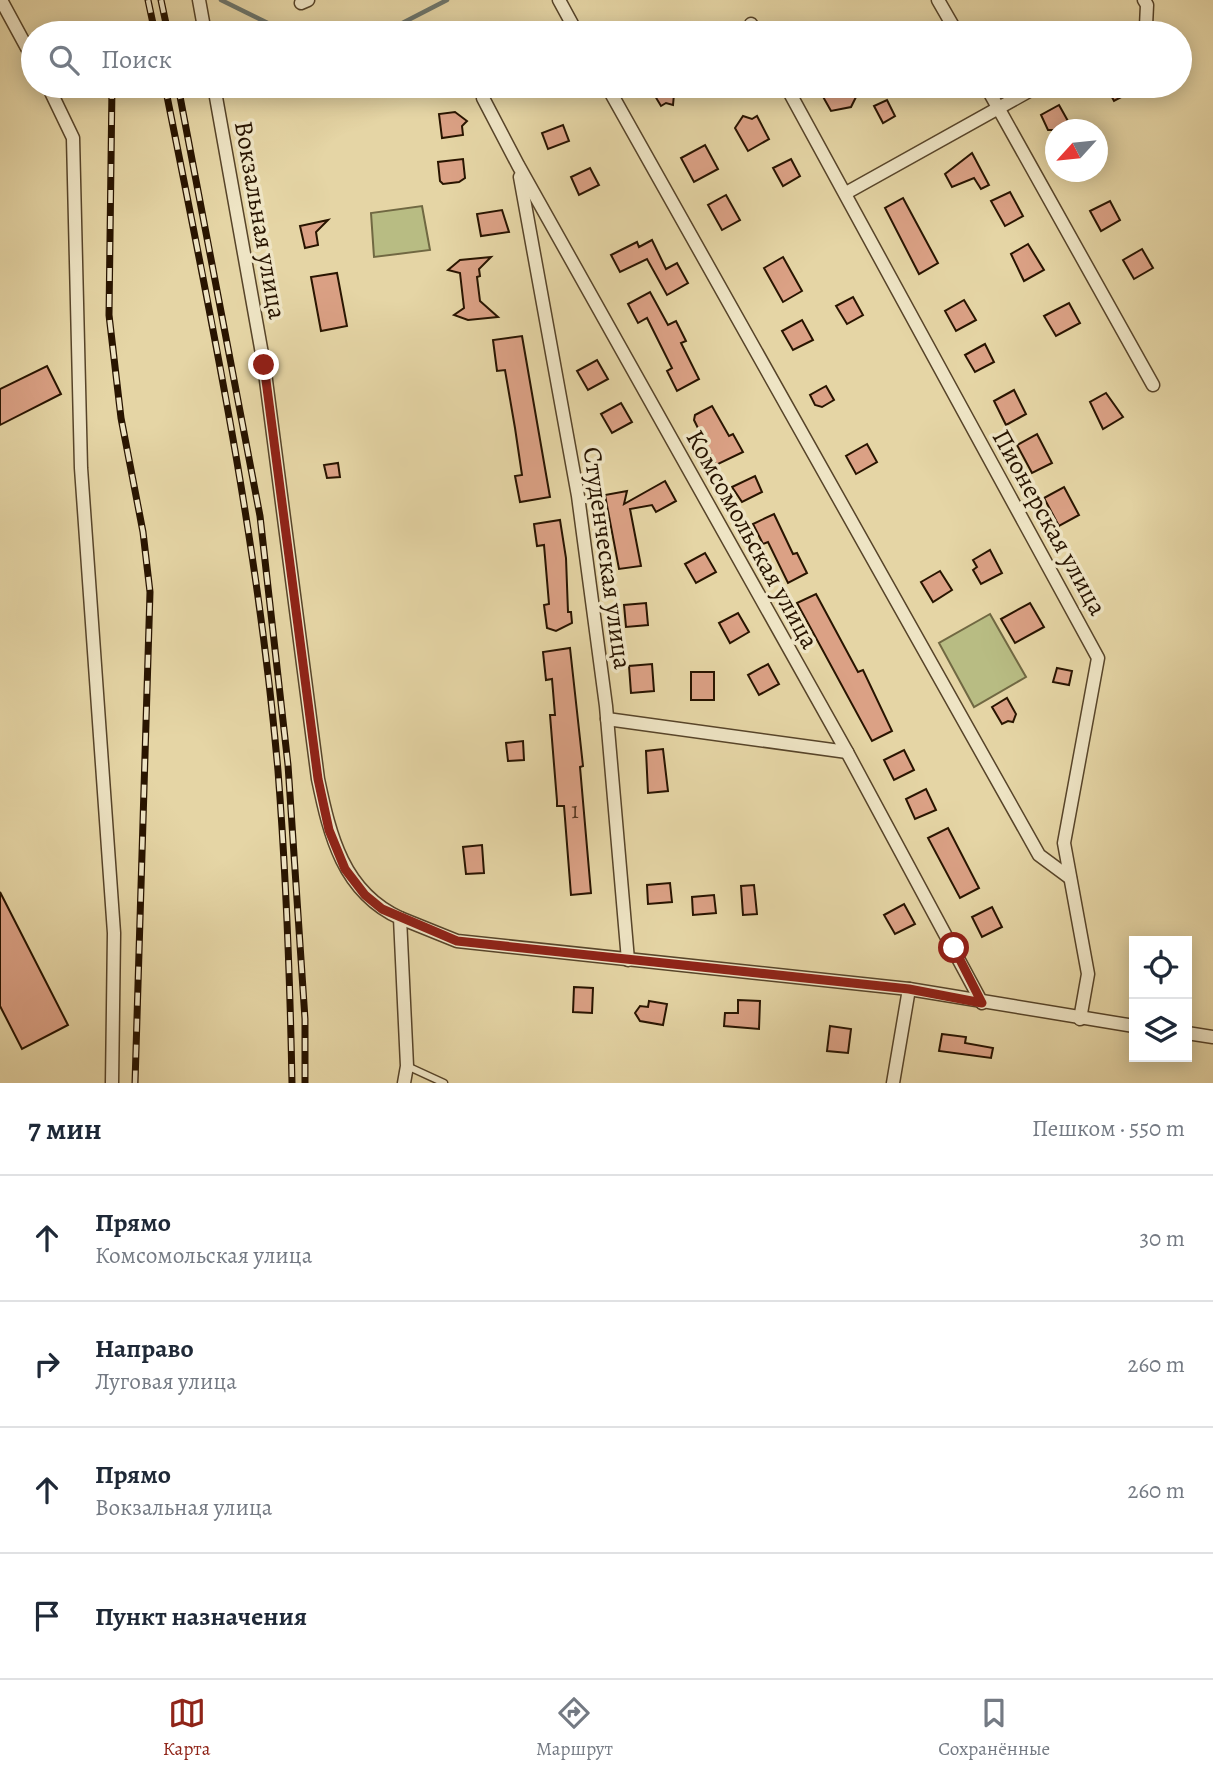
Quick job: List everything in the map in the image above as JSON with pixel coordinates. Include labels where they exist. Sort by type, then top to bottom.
[{"type":"street","points":[[1,0],[21,36]]},
{"type":"street","points":[[199,0],[203,21]]},
{"type":"street","points":[[559,0],[570,21]]},
{"type":"street","points":[[938,0],[950,21]]},
{"type":"street","points":[[1144,0],[1147,5],[1146,21]]},
{"type":"street","points":[[54,98],[73,138],[81,468],[114,933],[112,1083]]},
{"type":"street","name":"Вокзальная улица","points":[[216,98],[264,365],[318,779],[329,830],[345,869],[365,895],[382,909],[457,941],[909,989],[1129,1025]]},
{"type":"street","name":"Комсомольская улица","points":[[483,98],[847,752],[982,1003]]},
{"type":"street","points":[[614,98],[1039,855],[1070,878]]},
{"type":"street","name":"Пионерская улица","points":[[793,98],[1098,658],[1064,843],[1088,974],[1080,1018]]},
{"type":"street","points":[[993,98],[1153,385]]},
{"type":"street","points":[[846,193],[1016,98]]},
{"type":"street","name":"Студенческая улица","points":[[518,165],[578,496],[607,719],[628,960]]},
{"type":"street","points":[[607,719],[847,752]]},
{"type":"street","points":[[400,918],[407,1066],[404,1083]]},
{"type":"street","points":[[892,1083],[909,989]]},
{"type":"street","points":[[1192,1034],[1213,1037]]},
{"type":"lane","points":[[407,1066],[444,1083]]},
{"type":"green space","points":[[422,206],[430,250],[374,257],[371,213]]},
{"type":"green space","points":[[990,614],[1026,677],[974,707],[939,643]]},
{"type":"building","points":[[656,98],[674,98],[673,105],[666,103],[661,106]]},
{"type":"building","points":[[824,98],[856,98],[851,107],[831,111]]},
{"type":"building","points":[[887,100],[895,116],[883,123],[874,106]]},
{"type":"building","points":[[1059,105],[1067,119],[1045,119],[1045,124],[1041,115]]},
{"type":"building","points":[[455,112],[467,121],[462,126],[463,135],[442,138],[439,114]]},
{"type":"building","points":[[743,116],[752,119],[757,116],[769,139],[748,151],[735,128]]},
{"type":"building","points":[[563,125],[569,141],[548,149],[542,133]]},
{"type":"building","points":[[705,145],[718,169],[694,182],[681,158]]},
{"type":"building","points":[[972,153],[989,185],[981,189],[974,178],[952,187],[945,174]]},
{"type":"building","points":[[463,159],[465,178],[459,182],[443,184],[440,181],[438,162]]},
{"type":"building","points":[[791,159],[800,176],[783,186],[773,168]]},
{"type":"building","points":[[590,168],[599,185],[579,195],[571,177]]},
{"type":"building","points":[[1010,192],[1023,216],[1005,226],[991,201]]},
{"type":"building","points":[[726,195],[740,220],[722,230],[708,205]]},
{"type":"building","points":[[903,198],[938,263],[919,274],[885,208]]},
{"type":"building","points":[[1110,201],[1120,220],[1101,231],[1090,211]]},
{"type":"building","points":[[502,210],[509,232],[481,236],[477,214]]},
{"type":"building","points":[[328,220],[316,232],[318,245],[305,248],[300,226]]},
{"type":"building","points":[[652,240],[666,269],[677,263],[688,283],[667,295],[647,259],[620,272],[611,255],[637,242],[639,247]]},
{"type":"building","points":[[1028,244],[1044,270],[1024,281],[1011,254]]},
{"type":"building","points":[[1142,249],[1153,268],[1134,279],[1123,260]]},
{"type":"building","points":[[491,257],[479,269],[480,276],[477,277],[480,301],[498,317],[468,320],[454,315],[464,308],[460,273],[448,270],[460,260]]},
{"type":"building","points":[[783,257],[802,291],[783,302],[764,268]]},
{"type":"building","points":[[337,273],[347,326],[321,331],[311,277]]},
{"type":"building","points":[[650,292],[668,325],[676,321],[686,341],[681,343],[699,379],[677,391],[667,371],[672,368],[647,318],[638,323],[628,304]]},
{"type":"building","points":[[853,297],[863,315],[847,324],[836,306]]},
{"type":"building","points":[[964,300],[976,320],[956,331],[945,311]]},
{"type":"building","points":[[1069,303],[1080,323],[1056,336],[1044,316]]},
{"type":"building","points":[[802,320],[813,340],[793,350],[782,331]]},
{"type":"building","points":[[522,336],[550,497],[520,502],[515,476],[522,475],[515,428],[505,370],[497,371],[493,340]]},
{"type":"building","points":[[985,344],[994,362],[975,372],[965,355]]},
{"type":"building","points":[[597,360],[608,379],[588,390],[577,371]]},
{"type":"building","points":[[47,366],[61,394],[0,425],[0,389]]},
{"type":"building","points":[[826,386],[834,400],[822,407],[815,405],[810,395]]},
{"type":"building","points":[[1014,390],[1026,414],[1006,425],[994,401]]},
{"type":"building","points":[[1106,393],[1123,417],[1103,429],[1090,402]]},
{"type":"building","points":[[621,403],[632,422],[612,433],[601,414]]},
{"type":"building","points":[[712,406],[729,436],[733,434],[743,452],[716,465],[694,420],[695,415]]},
{"type":"building","points":[[1037,434],[1052,463],[1032,473],[1017,445]]},
{"type":"building","points":[[867,444],[877,462],[856,474],[846,456]]},
{"type":"building","points":[[338,463],[340,477],[327,478],[324,465]]},
{"type":"building","points":[[755,476],[762,492],[742,502],[732,487]]},
{"type":"building","points":[[665,481],[676,501],[656,512],[652,505],[630,509],[641,566],[619,569],[605,495],[627,491],[624,504]]},
{"type":"building","points":[[1064,487],[1079,515],[1059,526],[1044,498]]},
{"type":"building","points":[[774,514],[793,554],[797,553],[807,573],[788,583],[768,542],[763,544],[753,524]]},
{"type":"building","points":[[560,520],[566,558],[568,612],[571,612],[572,623],[556,631],[547,628],[544,605],[549,604],[544,545],[537,546],[534,524]]},
{"type":"building","points":[[990,550],[1002,573],[981,584],[973,570],[977,567],[973,560]]},
{"type":"building","points":[[705,553],[716,572],[696,583],[685,564]]},
{"type":"building","points":[[940,571],[952,590],[933,602],[921,582]]},
{"type":"building","points":[[816,594],[858,672],[863,670],[892,731],[872,741],[797,603]]},
{"type":"building","points":[[646,603],[648,625],[626,627],[624,605]]},
{"type":"building","points":[[1030,603],[1044,627],[1015,643],[1001,619]]},
{"type":"building","points":[[738,613],[749,632],[730,643],[719,623]]},
{"type":"building","points":[[570,648],[583,766],[580,767],[591,893],[571,895],[564,806],[557,806],[550,715],[555,715],[552,679],[546,680],[543,652]]},
{"type":"building","points":[[652,664],[654,691],[631,693],[629,666]]},
{"type":"building","points":[[768,664],[779,684],[759,695],[748,675]]},
{"type":"building","points":[[1057,668],[1072,671],[1069,685],[1053,682]]},
{"type":"building","points":[[691,672],[714,672],[714,700],[691,700]]},
{"type":"building","points":[[1007,698],[1016,714],[1013,722],[1002,724],[992,707]]},
{"type":"building","points":[[523,741],[524,760],[508,761],[506,743]]},
{"type":"building","points":[[663,749],[668,791],[648,793],[646,751]]},
{"type":"building","points":[[904,750],[914,770],[894,780],[884,760]]},
{"type":"building","points":[[926,789],[936,810],[915,819],[906,799]]},
{"type":"building","points":[[948,828],[979,888],[960,898],[928,838]]},
{"type":"building","points":[[482,845],[484,873],[466,874],[463,847]]},
{"type":"building","points":[[670,883],[672,902],[648,904],[647,885]]},
{"type":"building","points":[[754,885],[757,914],[743,915],[741,886]]},
{"type":"building","points":[[0,892],[68,1025],[22,1049],[0,1006]]},
{"type":"building","points":[[714,895],[716,913],[693,915],[692,897]]},
{"type":"building","points":[[904,904],[915,924],[895,934],[884,915]]},
{"type":"building","points":[[992,907],[1002,927],[982,937],[972,917]]},
{"type":"building","points":[[574,987],[593,988],[592,1013],[573,1012]]},
{"type":"building","points":[[738,1000],[760,1001],[759,1029],[724,1026],[725,1013],[738,1013]]},
{"type":"building","points":[[649,1001],[667,1004],[663,1025],[640,1021],[635,1013],[640,1006],[648,1007]]},
{"type":"building","points":[[830,1026],[851,1029],[848,1053],[827,1051]]},
{"type":"building","points":[[942,1034],[966,1037],[965,1043],[993,1048],[991,1058],[939,1051]]},
{"type":"waterway","points":[[221,0],[264,21]]},
{"type":"waterway","points":[[406,21],[447,0]]},
{"type":"railway","points":[[148,0],[152,21]]},
{"type":"railway","points":[[161,0],[165,21]]},
{"type":"railway","points":[[112,98],[109,315],[121,418],[143,532],[150,592],[135,1083]]},
{"type":"railway","points":[[167,98],[231,427],[258,598],[278,771],[289,966],[292,1083]]},
{"type":"railway","points":[[180,98],[260,516],[288,765],[305,1019],[305,1083]]},
{"type":"route","points":[[264,365],[318,779],[329,830],[345,869],[365,895],[382,909],[457,941],[909,989],[982,1003],[954,948]]}]
